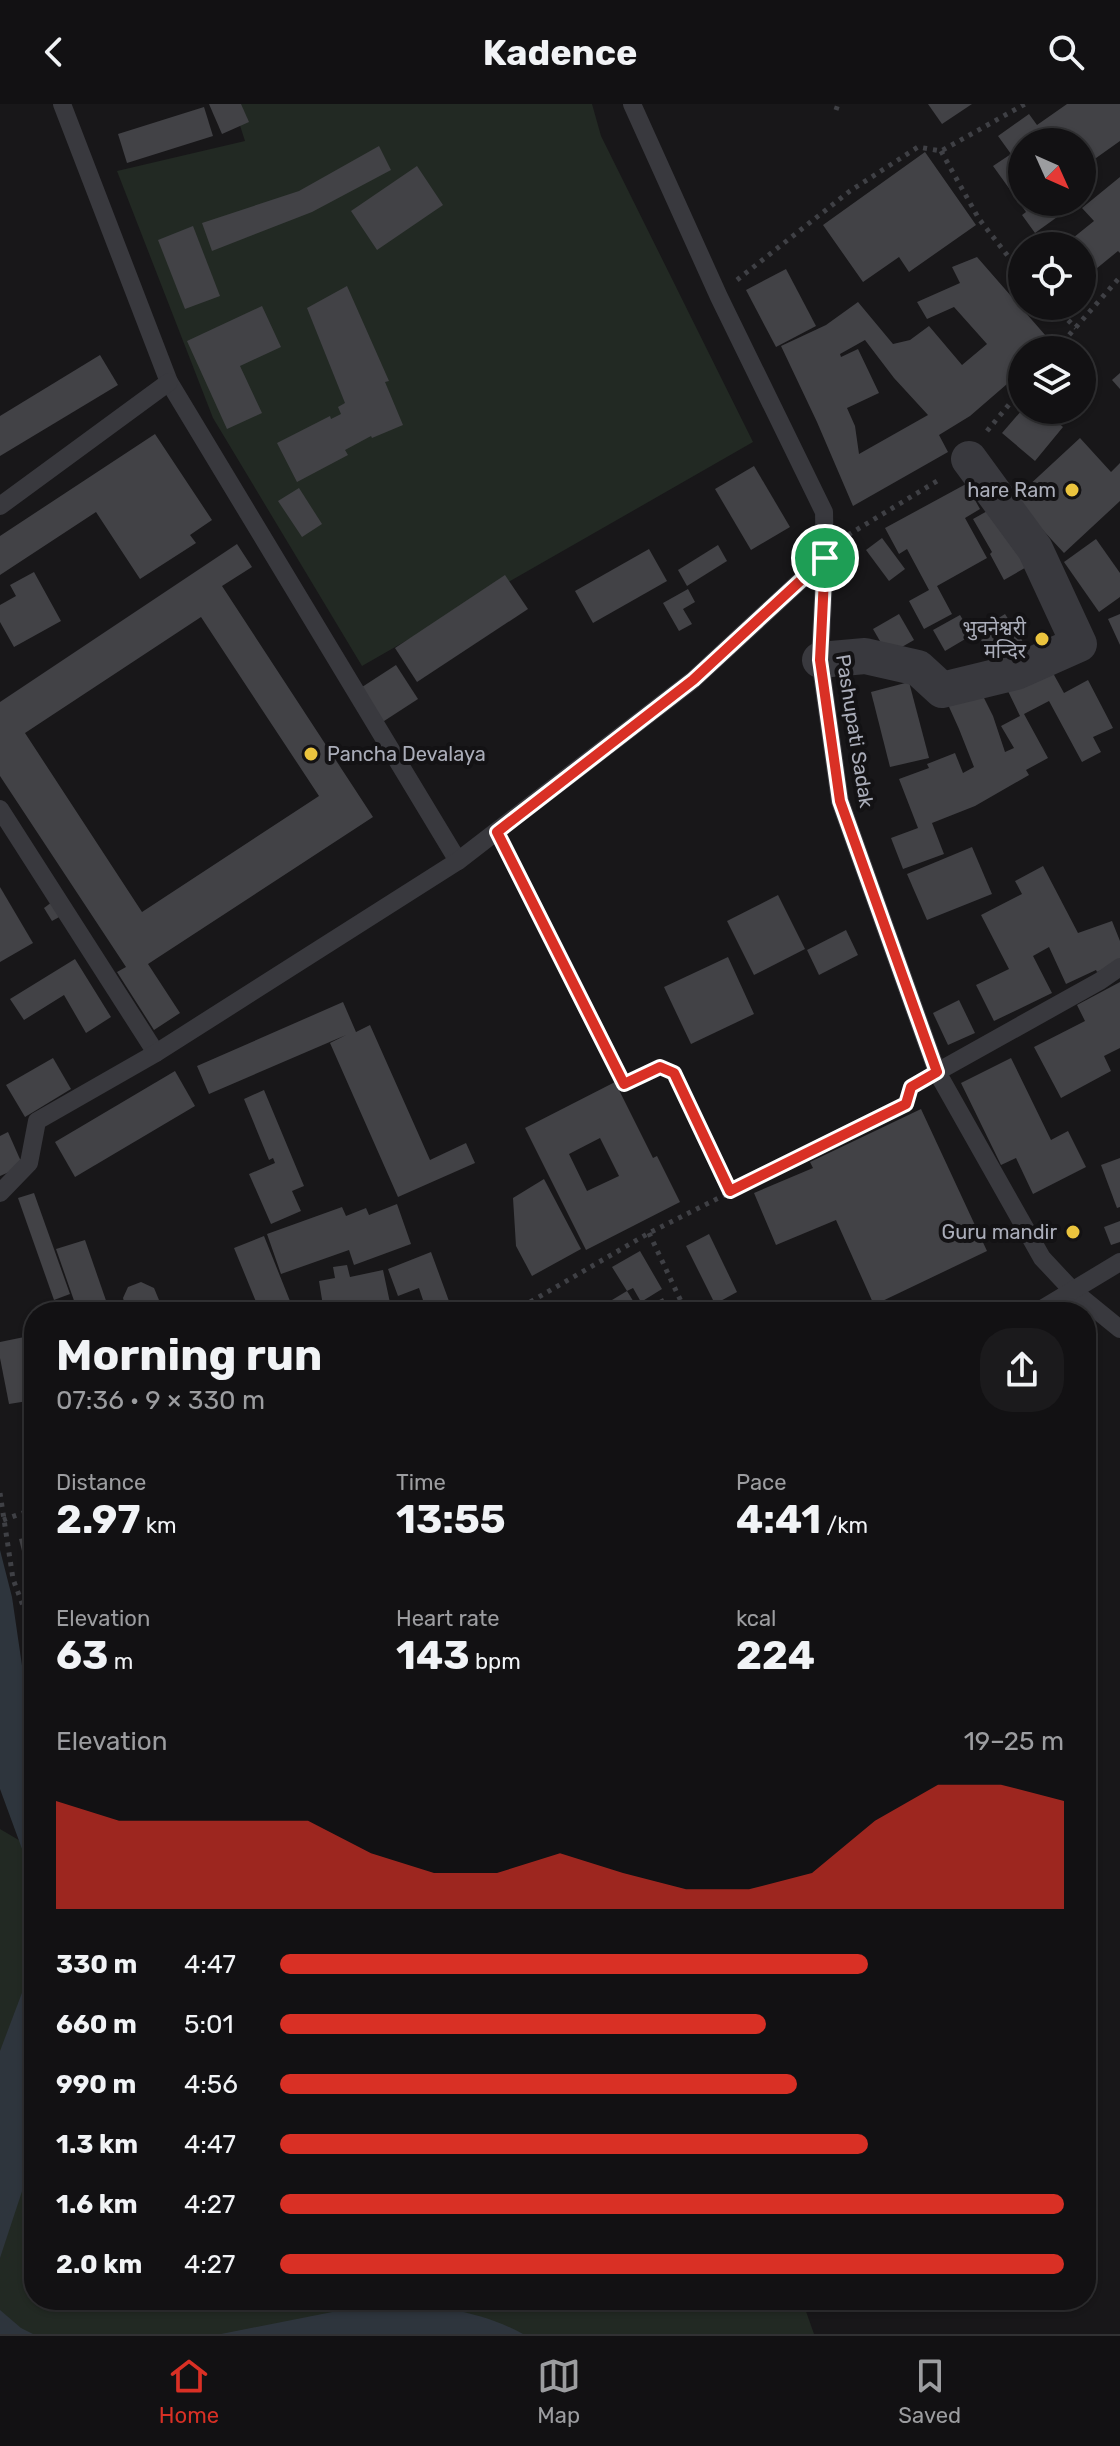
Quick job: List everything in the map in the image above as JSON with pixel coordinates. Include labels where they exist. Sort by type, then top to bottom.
[{"type":"street","points":[[820,660],[865,656],[918,668],[942,690],[1016,672],[1079,644],[1035,549],[969,459]]},
{"type":"lane","points":[[62,104],[169,382],[458,861]]},
{"type":"lane","name":"Pashupati Sadak","points":[[632,104],[719,297],[824,512],[820,660],[840,801],[937,1072],[1042,1258],[1087,1302]]},
{"type":"lane","points":[[0,506],[169,382]]},
{"type":"lane","points":[[0,1193],[29,1163],[37,1121],[156,1053],[458,861],[693,680],[825,558]]},
{"type":"lane","points":[[0,809],[156,1053]]},
{"type":"lane","points":[[937,1072],[1120,967]]},
{"type":"lane","points":[[1053,1302],[1120,1262]]},
{"type":"lane","name":"Pashupati Sadak","points":[[1096,1310],[1120,1329]]},
{"type":"path","points":[[719,297],[850,191],[883,169],[918,147],[941,151],[1025,104]]},
{"type":"path","points":[[941,151],[979,219],[1008,256]]},
{"type":"path","points":[[1069,336],[1120,277]]},
{"type":"path","points":[[1068,320],[1076,328]]},
{"type":"path","points":[[825,558],[847,536],[969,459],[1008,405]]},
{"type":"path","points":[[497,832],[624,1084],[660,1067],[674,1073],[730,1191]]},
{"type":"path","points":[[530,1302],[649,1233],[906,1104],[911,1087],[937,1072]]},
{"type":"path","points":[[649,1233],[681,1302]]},
{"type":"path","points":[[0,1493],[13,1579],[24,1608]]},
{"type":"path","points":[[3,1520],[24,1513]]},
{"type":"shaded area","points":[[233,104],[592,104],[601,136],[753,442],[362,666],[213,418],[117,171],[245,141]]},
{"type":"shaded area","points":[[0,1550],[12,1597],[24,1679],[24,1854],[0,1789]]},
{"type":"shaded area","points":[[0,1829],[24,1843],[24,2310],[806,2310],[814,2334],[0,2334]]},
{"type":"shaded area","points":[[24,1987],[24,2185],[0,2258],[0,2051]]},
{"type":"shaded area","points":[[0,2310],[21,2328],[33,2334],[0,2334]]},
{"type":"shaded area","points":[[342,2310],[450,2310],[491,2320],[523,2334],[221,2334]]},
{"type":"building","points":[[209,104],[241,104],[249,122],[222,134]]},
{"type":"building","points":[[928,104],[972,104],[942,124]]},
{"type":"building","points":[[1067,104],[1120,104],[1120,141],[1096,158],[1096,128],[1009,128],[1029,114],[1037,125]]},
{"type":"building","points":[[204,107],[213,136],[127,163],[118,134]]},
{"type":"building","points":[[1008,129],[1008,150],[998,136]]},
{"type":"building","points":[[379,146],[391,170],[312,212],[212,251],[202,223],[299,191]]},
{"type":"building","points":[[925,152],[976,225],[909,272],[899,257],[863,282],[823,225]]},
{"type":"building","points":[[1008,156],[1008,187],[993,166]]},
{"type":"building","points":[[417,166],[443,205],[377,250],[351,211]]},
{"type":"building","points":[[1120,177],[1120,253],[1118,251],[1096,269],[1096,232],[1080,232],[1094,221],[1089,216],[1096,216],[1096,197]]},
{"type":"building","points":[[1023,216],[1059,216],[1036,232]]},
{"type":"building","points":[[193,226],[220,296],[185,309],[158,240]]},
{"type":"building","points":[[977,257],[1008,292],[1008,320],[1032,320],[1046,336],[1008,336],[1008,383],[970,416],[939,435],[948,452],[853,506],[781,346],[826,325],[858,302],[893,344],[910,340],[929,326],[962,365],[987,344],[954,307],[927,319],[917,302],[960,283],[952,267]],"holes":[[[865,340],[928,415],[859,454],[855,426],[847,408],[879,393],[858,349],[841,357],[840,354]]]},
{"type":"building","points":[[786,269],[816,326],[776,347],[746,290]]},
{"type":"building","points":[[347,286],[389,381],[385,382],[403,425],[371,436],[345,450],[348,455],[297,482],[277,443],[330,416],[331,419],[341,414],[338,407],[345,403],[307,308]]},
{"type":"building","points":[[262,306],[281,347],[240,366],[262,413],[227,429],[187,341]]},
{"type":"building","points":[[100,355],[118,385],[0,456],[0,416]]},
{"type":"building","points":[[1120,373],[1120,389],[1112,380]]},
{"type":"building","points":[[1010,424],[1059,424],[1063,427],[1035,461],[1002,433]]},
{"type":"building","points":[[155,434],[212,520],[190,535],[196,543],[140,579],[96,512],[0,575],[0,536]]},
{"type":"building","name":"hare Ram","points":[[1080,438],[1111,472],[1120,463],[1120,501],[1064,553],[1014,499]]},
{"type":"building","points":[[754,466],[790,527],[751,550],[715,489]]},
{"type":"building","points":[[966,484],[980,509],[965,518],[987,558],[937,586],[952,614],[924,629],[909,601],[929,590],[907,549],[899,554],[885,528]]},
{"type":"building","points":[[299,488],[322,524],[302,537],[278,501]]},
{"type":"building","points":[[998,505],[1030,565],[1004,580],[973,519]]},
{"type":"building","points":[[882,538],[905,569],[889,581],[866,550]]},
{"type":"building","points":[[1096,539],[1120,573],[1120,597],[1099,612],[1064,562]]},
{"type":"building","name":"Pancha Devalaya","points":[[237,544],[252,567],[222,586],[373,817],[148,964],[180,1013],[154,1030],[117,972],[126,967],[0,776],[0,702]],"holes":[[[201,617],[319,796],[142,912],[25,733]]]},
{"type":"building","points":[[718,545],[727,561],[687,586],[678,570]]},
{"type":"building","points":[[649,549],[667,581],[593,623],[575,591]]},
{"type":"building","points":[[34,572],[61,621],[14,647],[0,622],[0,605],[16,596],[10,585]]},
{"type":"building","points":[[505,575],[528,609],[417,682],[395,648]]},
{"type":"building","points":[[688,589],[695,602],[683,609],[692,624],[679,631],[663,603]]},
{"type":"building","points":[[899,614],[914,640],[888,655],[873,629]]},
{"type":"building","points":[[1005,614],[1027,648],[998,667],[981,640],[986,637],[981,629]]},
{"type":"building","points":[[1120,614],[1120,645],[1108,619]]},
{"type":"building","points":[[960,615],[972,635],[945,651],[933,630]]},
{"type":"building","points":[[1048,664],[1064,693],[1088,680],[1113,728],[1093,737],[1101,752],[1082,762],[1049,701],[1024,714],[1048,758],[1026,770],[1029,775],[975,806],[932,823],[944,854],[903,869],[891,838],[918,828],[899,779],[929,768],[927,764],[955,753],[963,773],[974,767],[945,698],[978,686],[993,716],[1005,752],[1014,748],[1001,726],[1020,716],[1006,687]]},
{"type":"building","points":[[396,665],[418,699],[381,723],[359,689]]},
{"type":"building","points":[[909,682],[929,758],[890,767],[871,692]]},
{"type":"building","points":[[972,847],[992,894],[927,920],[907,874]]},
{"type":"building","points":[[1043,866],[1078,933],[1112,921],[1120,941],[1120,962],[1066,984],[1049,947],[1033,956],[1052,993],[994,1021],[976,985],[1009,969],[981,915],[1022,894],[1015,881]]},
{"type":"building","points":[[0,887],[33,943],[0,962]]},
{"type":"building","points":[[778,895],[805,949],[754,975],[727,921]]},
{"type":"building","points":[[52,902],[61,916],[52,921],[44,908]]},
{"type":"building","points":[[846,930],[858,955],[819,975],[807,950]]},
{"type":"building","points":[[728,957],[754,1014],[691,1044],[664,987]]},
{"type":"building","points":[[75,959],[111,1017],[86,1033],[64,995],[24,1020],[10,999]]},
{"type":"building","points":[[1120,982],[1120,1048],[1104,1056],[1111,1071],[1061,1098],[1034,1047],[1085,1021],[1077,1005]]},
{"type":"building","points":[[959,1000],[975,1033],[948,1045],[933,1013]]},
{"type":"building","points":[[343,1002],[356,1032],[370,1025],[430,1160],[466,1143],[475,1163],[398,1197],[330,1043],[346,1035],[209,1094],[197,1066]]},
{"type":"building","points":[[53,1058],[71,1089],[25,1117],[6,1085]]},
{"type":"building","points":[[1011,1058],[1051,1140],[1068,1131],[1086,1167],[1033,1194],[1016,1158],[1001,1165],[961,1083]]},
{"type":"building","points":[[175,1071],[195,1106],[75,1177],[55,1142]]},
{"type":"building","points":[[615,1082],[653,1158],[657,1156],[680,1202],[586,1250],[525,1128]],"holes":[[[600,1138],[619,1176],[587,1191],[569,1154]]]},
{"type":"building","points":[[264,1090],[304,1186],[292,1191],[301,1211],[271,1224],[249,1174],[275,1163],[273,1158],[269,1160],[244,1099]]},
{"type":"building","points":[[921,1109],[987,1251],[880,1302],[873,1302],[836,1220],[776,1245],[754,1193],[813,1168],[810,1162]]},
{"type":"building","points":[[8,1132],[23,1166],[0,1176],[0,1136]]},
{"type":"building","points":[[1120,1158],[1120,1207],[1117,1208],[1101,1165]]},
{"type":"building","points":[[544,1179],[581,1249],[532,1276],[516,1246],[513,1198]]},
{"type":"building","points":[[34,1193],[70,1294],[54,1300],[18,1198]]},
{"type":"building","points":[[397,1204],[411,1244],[354,1265],[349,1250],[281,1274],[267,1234],[342,1207],[346,1216],[366,1208],[369,1215]]},
{"type":"building","points":[[1120,1221],[1120,1242],[1111,1245],[1104,1227]]},
{"type":"building","points":[[709,1234],[737,1292],[714,1302],[686,1246]]},
{"type":"building","points":[[264,1236],[290,1302],[256,1302],[234,1248]]},
{"type":"building","points":[[85,1240],[107,1302],[75,1302],[56,1249]]},
{"type":"building","points":[[640,1251],[662,1289],[641,1302],[633,1288],[627,1291],[612,1267]]},
{"type":"building","points":[[431,1252],[449,1302],[424,1302],[419,1288],[398,1296],[388,1269]]},
{"type":"building","points":[[347,1265],[350,1277],[383,1270],[390,1302],[322,1302],[319,1281],[335,1278],[333,1267]]},
{"type":"building","points":[[141,1282],[154,1288],[158,1302],[124,1302],[128,1287]]},
{"type":"building","points":[[627,1291],[634,1302],[609,1302]]},
{"type":"building","points":[[24,1337],[24,1402],[9,1404],[0,1342]]},
{"type":"building","points":[[24,1538],[24,1559],[19,1539]]},
{"type":"place","name":"hare Ram","points":[[1072,490]]},
{"type":"place","name":"भुवनेश्वरी मन्दिर","points":[[1042,639]]},
{"type":"place","name":"Pancha Devalaya","points":[[311,754]]},
{"type":"place","name":"Guru mandir","points":[[1073,1232]]},
{"type":"route","points":[[825,558],[820,660],[840,801],[937,1072],[911,1087],[906,1104],[730,1191],[674,1073],[660,1067],[624,1084],[497,832],[693,680],[825,558]]}]
